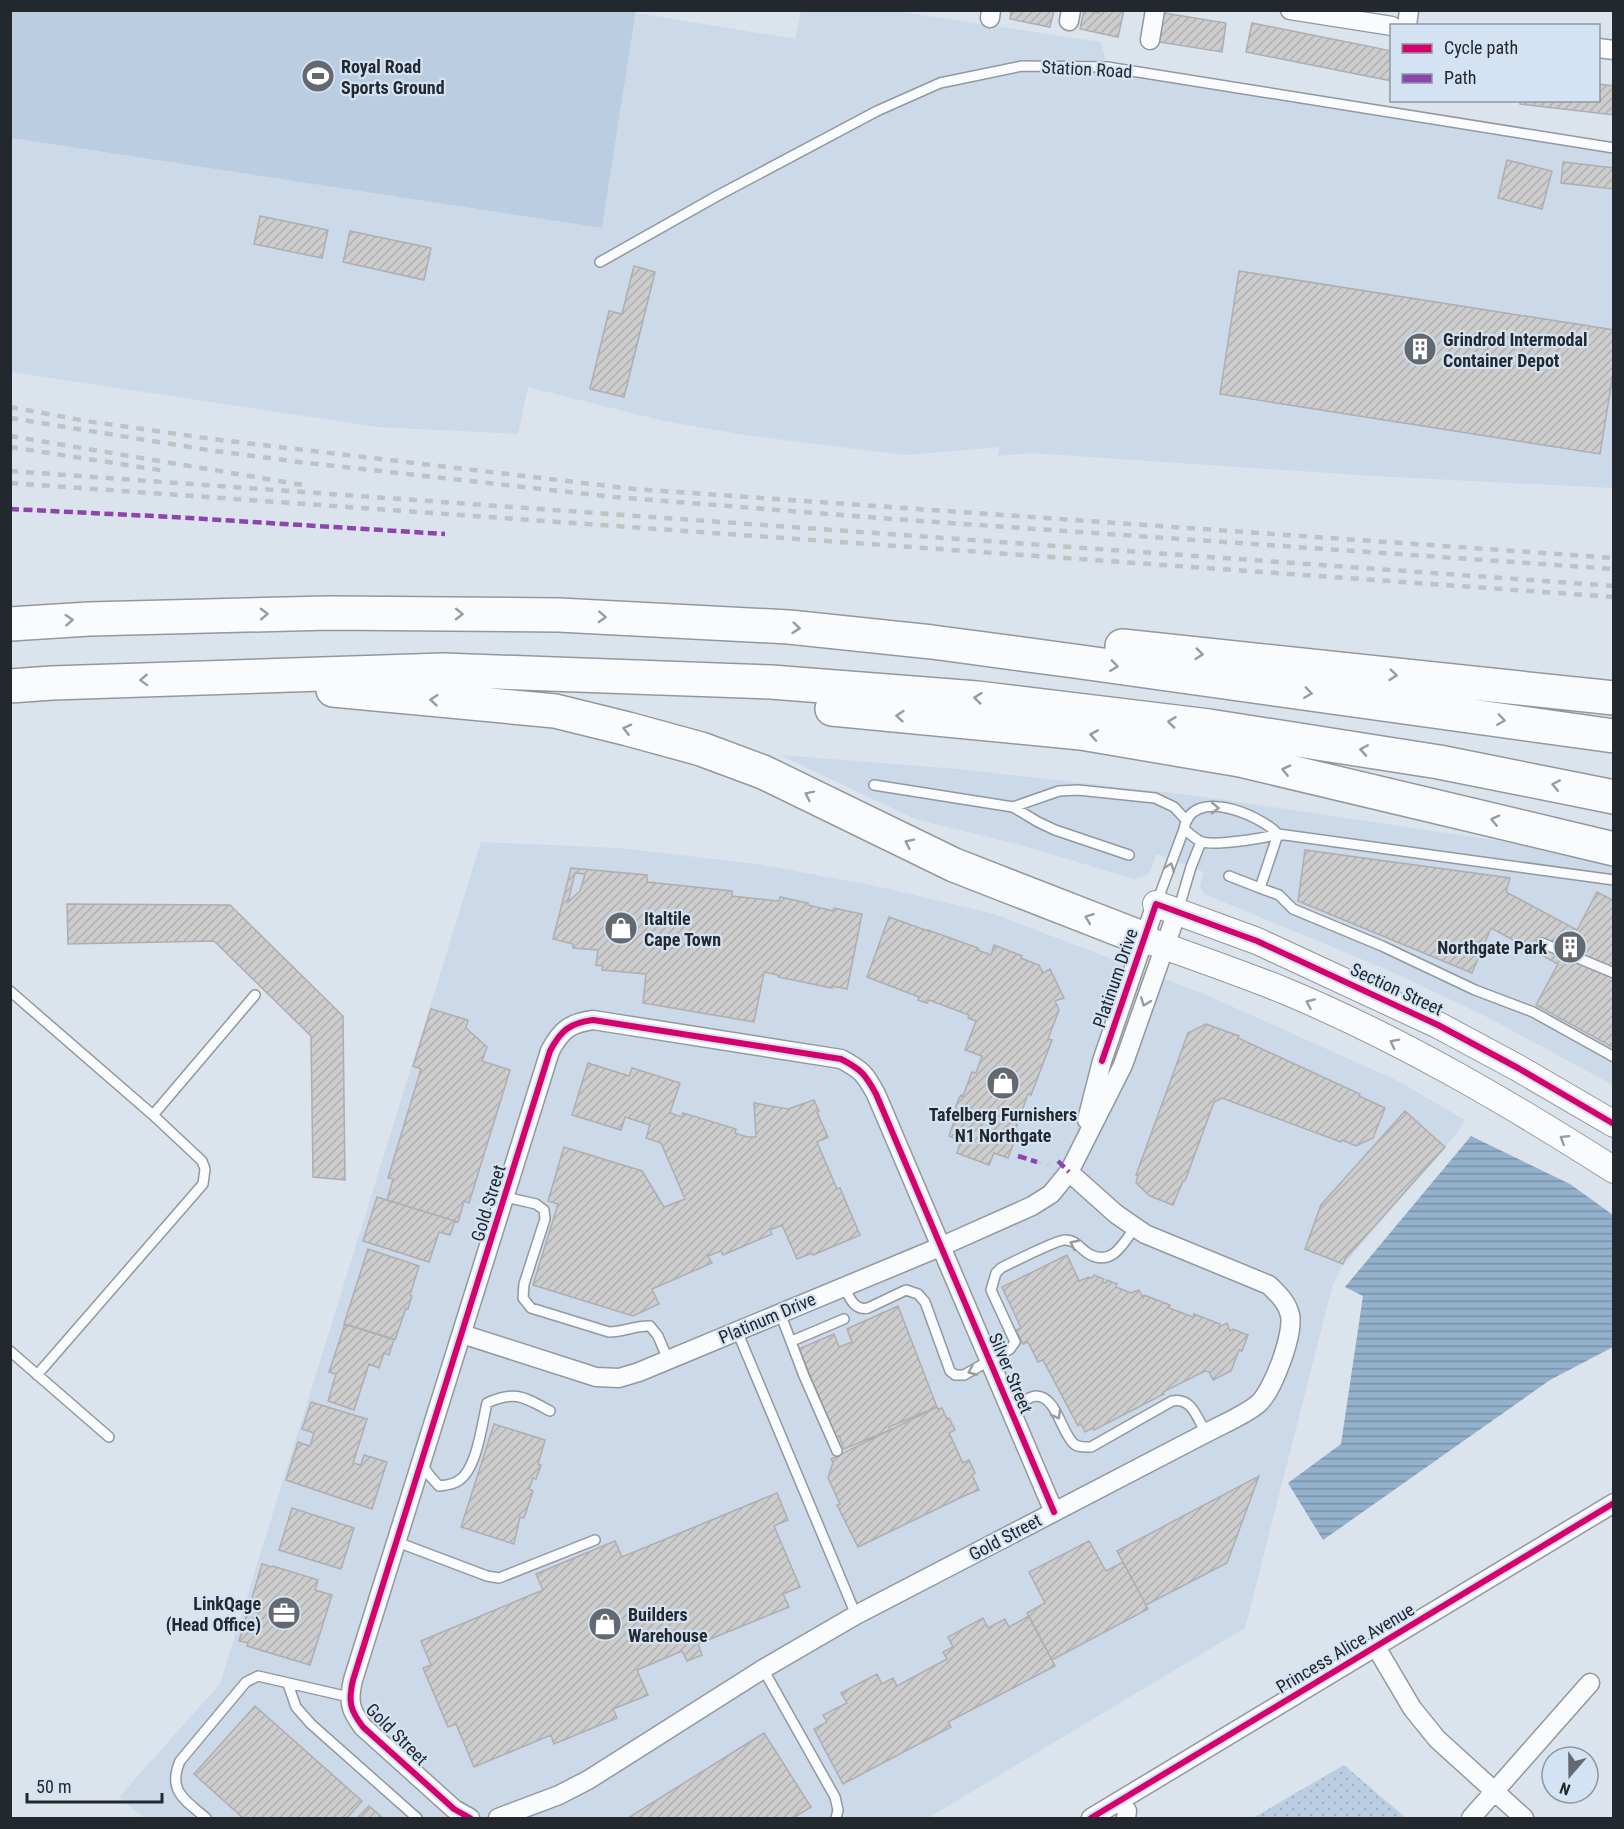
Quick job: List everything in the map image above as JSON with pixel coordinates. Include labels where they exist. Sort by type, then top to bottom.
[{"type":"highway","points":[[10,624],[88,619],[329,613],[551,615],[789,627],[932,642],[1614,736]]},
{"type":"highway","points":[[932,642],[1038,637],[1614,698]]},
{"type":"highway","points":[[443,670],[573,693],[784,705],[1081,733],[1240,760],[1614,849]]},
{"type":"highway","points":[[10,686],[443,670],[771,682],[977,698],[1209,726],[1439,762],[1614,797]]},
{"type":"highway","points":[[202,678],[555,711],[701,749],[763,772],[954,865],[1154,943]]},
{"type":"street","points":[[1150,40],[1155,10]]},
{"type":"street","points":[[1290,10],[1324,13],[1390,26]]},
{"type":"street","name":"Platinum Drive","points":[[462,1334],[596,1377],[619,1378],[668,1360],[940,1247],[1032,1206],[1051,1194],[1064,1166],[1078,1154],[1102,1061],[1154,943],[1166,908]]},
{"type":"street","name":"Section Street","points":[[1166,908],[1257,941],[1438,1025],[1614,1124]]},
{"type":"street","points":[[1154,943],[1203,959],[1286,992],[1364,1027],[1528,1116],[1614,1170]]},
{"type":"street","name":"Gold Street","points":[[470,1818],[454,1809],[363,1727],[353,1714],[349,1697],[352,1680],[550,1051],[557,1038],[565,1029],[578,1022],[593,1020],[841,1059],[859,1069],[876,1094],[940,1247]]},
{"type":"street","name":"Gold Street","points":[[498,1818],[559,1795],[588,1780],[763,1669],[856,1615],[1206,1433],[1259,1403],[1270,1389],[1289,1338],[1290,1315],[1283,1299],[1269,1285],[1145,1234],[1116,1214],[1064,1166]]},
{"type":"street","name":"Silver Street","points":[[940,1247],[1053,1512]]},
{"type":"street","name":"Princess Alice Avenue","points":[[1091,1818],[1614,1503]]},
{"type":"street","points":[[1376,1647],[1412,1707],[1437,1739],[1524,1818]]},
{"type":"street","points":[[1471,1818],[1590,1683]]},
{"type":"street","points":[[1120,1801],[1127,1811],[1126,1818]]},
{"type":"lane","name":"Station Road","points":[[600,262],[717,196],[877,111],[940,83],[1022,66],[1107,67],[1614,148]]},
{"type":"lane","points":[[874,785],[1013,807],[1055,830],[1129,855]]},
{"type":"lane","points":[[1013,807],[1059,791],[1078,790],[1155,798],[1174,807],[1201,842],[1215,843],[1278,834],[1614,880]]},
{"type":"lane","points":[[1166,908],[1185,824],[1195,810],[1216,805],[1240,812],[1269,825],[1278,834]]},
{"type":"lane","points":[[1260,888],[1278,834]]},
{"type":"lane","points":[[1166,908],[1191,867],[1201,842]]},
{"type":"lane","points":[[1229,876],[1279,895],[1293,909],[1382,946],[1475,990],[1533,1012],[1614,1057]]},
{"type":"lane","points":[[1542,943],[1614,973]]},
{"type":"lane","points":[[10,991],[153,1115],[202,1161],[205,1169],[203,1184],[37,1375]]},
{"type":"lane","points":[[153,1115],[255,995]]},
{"type":"lane","points":[[505,1197],[536,1204],[544,1210],[545,1219],[524,1284],[523,1298],[531,1308],[609,1332],[621,1332],[639,1325],[650,1326],[658,1336],[668,1360]]},
{"type":"lane","points":[[844,1286],[856,1307],[861,1310],[906,1290],[918,1294],[925,1302],[950,1371],[956,1375],[964,1375],[1010,1350],[1015,1342],[991,1290],[996,1273],[1000,1268],[1064,1240],[1075,1242],[1097,1257],[1108,1257],[1117,1253],[1135,1227]]},
{"type":"lane","points":[[780,1313],[804,1376],[837,1451]]},
{"type":"lane","points":[[792,1341],[844,1319]]},
{"type":"lane","points":[[737,1331],[856,1615]]},
{"type":"lane","points":[[10,1351],[109,1437]]},
{"type":"lane","points":[[421,1464],[440,1485],[453,1484],[460,1480],[475,1457],[488,1403],[503,1396],[519,1396],[550,1410]]},
{"type":"lane","points":[[1010,1408],[1034,1396],[1042,1397],[1050,1403],[1073,1443],[1080,1447],[1091,1447],[1172,1401],[1180,1399],[1188,1403],[1206,1433]]},
{"type":"lane","points":[[397,1542],[487,1576],[499,1578],[595,1540]]},
{"type":"lane","points":[[763,1669],[835,1797],[838,1810],[836,1818]]},
{"type":"lane","points":[[206,1818],[183,1798],[176,1787],[175,1774],[180,1761],[246,1682],[258,1676],[349,1697]]},
{"type":"lane","points":[[288,1684],[296,1707],[311,1724],[417,1818]]},
{"type":"path","points":[[1037,1162],[1042,1165],[1064,1166]]},
{"type":"shaded area","points":[[888,10],[1101,42],[1107,67],[1613,148],[1613,488],[1374,476],[1031,453],[998,456],[1000,447],[905,455],[745,435],[664,421],[528,387],[518,434],[378,427],[11,372],[10,138],[602,228],[636,13],[795,39],[801,11]]},
{"type":"shaded area","name":"Royal Road Sports Ground","points":[[10,11],[636,11],[602,228],[11,138]]},
{"type":"shaded area","points":[[780,755],[957,769],[1198,796],[1595,855],[1613,860],[1613,1085],[1485,1016],[1388,970],[1204,894],[1200,886],[1204,872],[1156,854],[1150,872],[1134,879],[1021,845],[915,819]]},
{"type":"shaded area","points":[[481,842],[619,848],[757,864],[876,886],[994,914],[1204,994],[1398,1081],[1465,1120],[1458,1132],[1342,1267],[1333,1284],[1245,1628],[928,1818],[144,1818],[119,1797],[220,1684]]},
{"type":"shaded area","points":[[1471,1136],[1570,1184],[1613,1215],[1613,1347],[1550,1380],[1323,1540],[1288,1483],[1341,1444],[1363,1296],[1345,1287]]},
{"type":"shaded area","points":[[1344,1765],[1406,1818],[1253,1818]]},
{"type":"building","points":[[1011,10],[1054,10],[1050,27],[1010,19]]},
{"type":"building","points":[[1084,10],[1099,13],[1100,10],[1124,10],[1118,37],[1080,29]]},
{"type":"building","points":[[1164,13],[1226,23],[1222,52],[1159,42]]},
{"type":"building","points":[[1252,23],[1390,51],[1390,81],[1246,52]]},
{"type":"building","points":[[1600,84],[1614,86],[1614,115],[1520,104],[1520,102],[1600,102]]},
{"type":"building","points":[[1507,160],[1552,171],[1542,209],[1498,198]]},
{"type":"building","points":[[1563,162],[1614,168],[1614,189],[1561,183]]},
{"type":"building","points":[[260,216],[328,230],[322,258],[254,244]]},
{"type":"building","points":[[350,231],[431,248],[424,280],[343,262]]},
{"type":"building","points":[[634,266],[655,272],[624,397],[590,389],[609,311],[622,314]]},
{"type":"building","name":"Grindrod Intermodal Container Depot","points":[[1239,271],[1614,330],[1614,368],[1600,454],[1220,394]]},
{"type":"building","name":"Northgate Park","points":[[1305,850],[1510,878],[1506,892],[1577,930],[1597,892],[1614,901],[1614,1048],[1536,1005],[1558,964],[1491,928],[1472,973],[1298,901]]},
{"type":"building","points":[[571,868],[647,875],[647,882],[732,891],[732,896],[779,901],[780,897],[833,911],[834,908],[862,914],[847,989],[778,977],[778,975],[764,972],[754,1022],[643,1003],[646,974],[602,970],[603,966],[596,965],[598,950],[573,948],[573,944],[553,939]],"holes":[[[575,873],[585,874],[580,891],[568,902]]]},
{"type":"building","points":[[67,904],[230,905],[343,1016],[345,1180],[313,1177],[311,1036],[214,941],[68,944]]},
{"type":"building","points":[[889,917],[978,948],[991,955],[994,945],[1039,965],[1043,973],[1050,969],[1064,998],[1055,1001],[1059,1010],[1048,1039],[1052,1040],[1031,1095],[1028,1094],[1008,1158],[994,1153],[989,1165],[957,1153],[961,1141],[949,1136],[958,1110],[956,1106],[959,1098],[963,1096],[972,1072],[976,1073],[982,1056],[965,1050],[976,1021],[968,1018],[969,1015],[929,1000],[927,1003],[918,1000],[919,997],[867,977]]},
{"type":"building","points":[[431,1009],[468,1020],[466,1028],[487,1047],[482,1061],[510,1070],[469,1203],[464,1201],[458,1222],[387,1200],[393,1179],[388,1178],[421,1069],[413,1066]]},
{"type":"building","points":[[1206,1024],[1239,1036],[1238,1038],[1360,1094],[1359,1096],[1385,1108],[1373,1138],[1356,1146],[1222,1098],[1214,1102],[1185,1181],[1173,1205],[1150,1196],[1136,1183],[1138,1175],[1136,1175],[1188,1033]]},
{"type":"building","points":[[588,1063],[629,1076],[632,1068],[680,1083],[670,1113],[682,1117],[683,1113],[736,1129],[735,1133],[747,1137],[756,1137],[754,1103],[788,1109],[814,1100],[828,1137],[817,1142],[860,1235],[813,1255],[812,1253],[797,1259],[782,1225],[770,1230],[772,1234],[723,1255],[721,1251],[708,1256],[712,1263],[652,1289],[659,1304],[633,1316],[533,1285],[558,1204],[548,1201],[564,1147],[642,1171],[664,1207],[685,1199],[661,1143],[646,1138],[650,1125],[625,1117],[621,1130],[572,1115]]},
{"type":"building","points":[[1405,1111],[1445,1147],[1343,1264],[1305,1249],[1321,1205]]},
{"type":"building","points":[[377,1197],[455,1221],[450,1235],[439,1232],[429,1262],[363,1241]]},
{"type":"building","points":[[368,1249],[419,1266],[408,1309],[406,1308],[395,1340],[344,1324]]},
{"type":"building","points":[[1067,1255],[1079,1281],[1092,1278],[1094,1275],[1104,1279],[1102,1282],[1106,1283],[1107,1280],[1117,1284],[1116,1287],[1131,1293],[1139,1290],[1143,1298],[1144,1295],[1193,1317],[1194,1314],[1220,1324],[1219,1327],[1227,1323],[1230,1331],[1233,1329],[1248,1335],[1231,1371],[1213,1380],[1209,1372],[1205,1371],[1094,1430],[1093,1428],[1085,1432],[1081,1424],[1078,1426],[1043,1360],[1038,1362],[1028,1342],[1023,1344],[1016,1330],[1021,1328],[1002,1287]]},
{"type":"building","points":[[898,1306],[937,1407],[844,1449],[839,1436],[836,1437],[799,1349],[834,1334],[839,1347],[852,1342],[847,1329]]},
{"type":"building","points":[[345,1324],[394,1339],[389,1355],[384,1353],[379,1368],[369,1364],[354,1410],[328,1401],[336,1374],[329,1372]]},
{"type":"building","points":[[311,1402],[367,1419],[353,1463],[361,1465],[364,1455],[387,1462],[372,1509],[286,1480],[298,1442],[310,1446],[314,1433],[302,1429]]},
{"type":"building","points":[[937,1407],[942,1408],[947,1419],[949,1418],[955,1430],[949,1433],[963,1463],[969,1460],[975,1473],[972,1475],[979,1490],[858,1547],[837,1505],[840,1504],[828,1478],[833,1462],[831,1459]]},
{"type":"building","points":[[494,1424],[545,1440],[538,1464],[541,1465],[529,1489],[533,1491],[524,1518],[520,1517],[514,1544],[461,1527]]},
{"type":"building","points":[[1259,1476],[1227,1563],[1146,1605],[1117,1551]]},
{"type":"building","name":"Builders Warehouse","points":[[777,1493],[788,1520],[774,1526],[800,1587],[783,1594],[789,1607],[698,1644],[702,1655],[687,1661],[682,1651],[637,1670],[648,1695],[613,1709],[617,1718],[554,1744],[551,1735],[474,1767],[456,1724],[448,1727],[423,1668],[431,1665],[421,1641],[543,1590],[536,1574],[615,1541],[622,1557]]},
{"type":"building","points":[[292,1508],[354,1528],[341,1569],[279,1550]]},
{"type":"building","points":[[1089,1541],[1106,1571],[1123,1562],[1148,1609],[1052,1660],[1027,1613],[1045,1603],[1029,1572]]},
{"type":"building","points":[[262,1564],[318,1580],[315,1590],[332,1595],[310,1665],[247,1646],[248,1643],[239,1641]]},
{"type":"building","points":[[1029,1616],[1055,1666],[948,1722],[951,1727],[843,1784],[814,1729],[827,1722],[823,1715],[847,1703],[841,1693],[877,1674],[882,1684],[893,1678],[897,1686],[947,1659],[943,1652],[953,1647],[948,1637],[983,1618],[988,1628],[1005,1619],[1009,1627]]},
{"type":"building","points":[[255,1706],[362,1801],[347,1818],[243,1818],[194,1774]]},
{"type":"building","points":[[764,1733],[811,1807],[793,1818],[628,1818]]},
{"type":"building","points":[[369,1806],[383,1818],[357,1818]]},
{"type":"railway","points":[[10,407],[86,421],[220,440],[634,489],[1614,558]]},
{"type":"railway","points":[[10,418],[208,450],[299,462],[614,497],[892,519],[1614,569]]},
{"type":"railway","points":[[10,436],[309,486]]},
{"type":"railway","points":[[10,447],[166,471]]},
{"type":"railway","points":[[10,471],[1614,586]]},
{"type":"railway","points":[[10,483],[1614,597]]},
{"type":"marked path","points":[[10,509],[445,534]]},
{"type":"marked path","points":[[1018,1156],[1037,1162]]},
{"type":"marked path","points":[[1058,1161],[1069,1172]]},
{"type":"cycle path","points":[[1102,1061],[1156,904],[1257,941],[1438,1025],[1614,1124]]},
{"type":"cycle path","points":[[470,1818],[454,1809],[363,1727],[351,1705],[351,1688],[550,1051],[562,1033],[572,1026],[593,1020],[841,1059],[862,1073],[876,1094],[1054,1512]]},
{"type":"cycle path","points":[[1091,1818],[1614,1503]]},
{"type":"place","name":"Royal Road Sports Ground","points":[[318,76]]},
{"type":"place","name":"Grindrod Intermodal Container Depot","points":[[1420,349]]},
{"type":"place","name":"Italtile Cape Town","points":[[621,928]]},
{"type":"place","name":"Northgate Park","points":[[1570,947]]},
{"type":"place","name":"Tafelberg Furnishers N1 Northgate","points":[[1003,1083]]},
{"type":"place","name":"LinkQage (Head Office)","points":[[284,1613]]},
{"type":"place","name":"Builders Warehouse","points":[[605,1624]]}]
